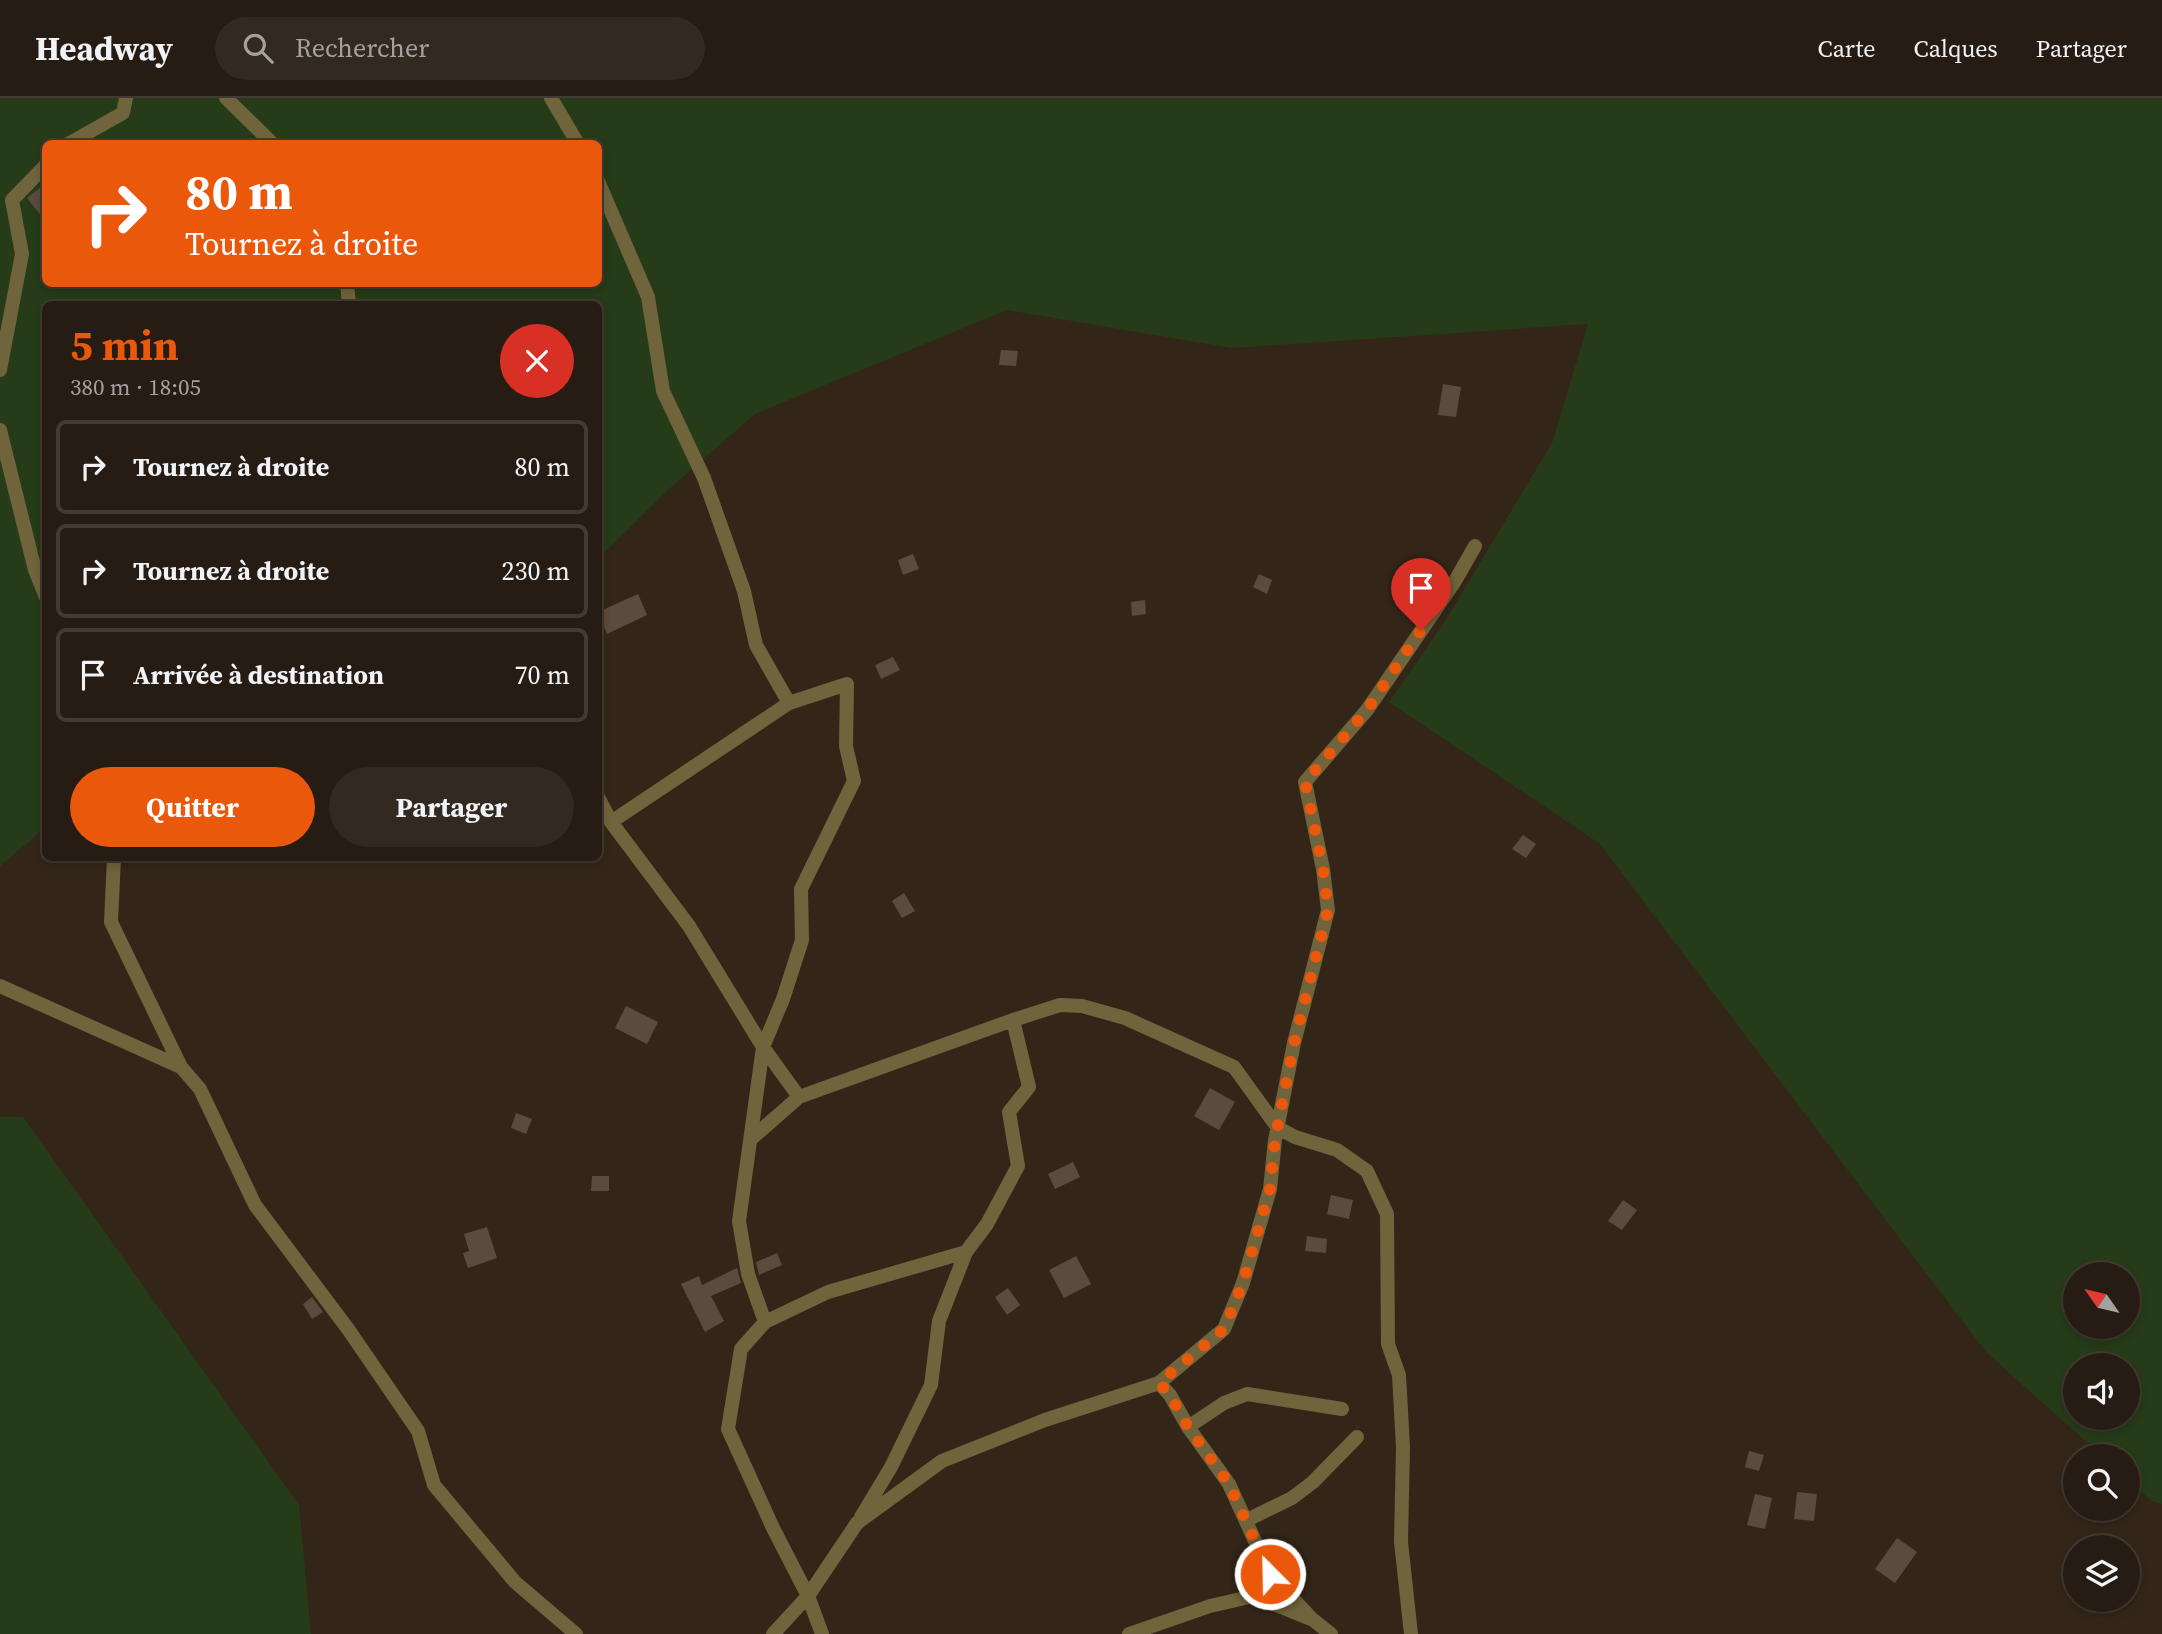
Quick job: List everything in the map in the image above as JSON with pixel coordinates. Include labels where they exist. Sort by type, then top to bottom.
[{"type":"street","points":[[75,140],[123,113],[126,98]]},
{"type":"street","points":[[226,98],[269,140]]},
{"type":"street","points":[[551,98],[576,140]]},
{"type":"street","points":[[0,370],[22,254],[12,200],[42,169]]},
{"type":"street","points":[[602,190],[648,296],[663,391],[704,478],[744,591],[756,645],[789,704]]},
{"type":"street","points":[[0,430],[35,570],[42,587]]},
{"type":"street","points":[[857,1523],[942,1461],[1045,1420],[1159,1383],[1224,1329],[1243,1283],[1270,1189],[1275,1140],[1294,1043],[1328,910],[1323,869],[1305,782],[1367,710],[1455,581],[1475,546]]},
{"type":"street","points":[[611,822],[789,704],[847,684],[846,746],[853,781],[801,889],[802,940],[783,999],[763,1047],[739,1221],[748,1274],[765,1322]]},
{"type":"street","points":[[602,805],[611,822],[689,926],[763,1047],[799,1097]]},
{"type":"street","points":[[114,861],[111,922],[181,1067],[200,1089],[255,1205],[348,1329],[418,1431],[434,1485],[514,1582],[576,1634]]},
{"type":"street","points":[[0,986],[181,1067]]},
{"type":"street","points":[[751,1139],[799,1097],[1060,1005],[1082,1006],[1125,1018],[1234,1068],[1278,1128],[1295,1137],[1337,1150],[1367,1171],[1387,1214],[1388,1344],[1399,1376],[1403,1447],[1401,1542],[1410,1634]]},
{"type":"street","points":[[773,1634],[808,1596],[891,1467],[931,1385],[939,1321],[966,1252],[986,1224],[1018,1166],[1009,1112],[1029,1087],[1013,1020]]},
{"type":"street","points":[[822,1634],[808,1596],[773,1528],[728,1429],[741,1349],[765,1322],[828,1292],[966,1252]]},
{"type":"street","points":[[1159,1383],[1170,1395],[1188,1427],[1229,1484],[1270,1574],[1312,1619],[1331,1634]]},
{"type":"street","points":[[1188,1427],[1224,1403],[1247,1394],[1342,1409]]},
{"type":"street","points":[[1247,1520],[1292,1498],[1313,1482],[1357,1437]]},
{"type":"street","points":[[1129,1634],[1210,1606],[1254,1596],[1312,1619]]},
{"type":"green space","points":[[0,98],[2162,98],[2162,1504],[2152,1501],[2140,1490],[2140,1444],[2089,1444],[2073,1430],[2140,1430],[2140,1353],[2063,1353],[2063,1421],[1986,1352],[1600,844],[1389,702],[1444,623],[1552,443],[1588,324],[1232,348],[1007,310],[755,414],[668,490],[602,555],[602,301],[42,301],[42,831],[0,866]]},
{"type":"green space","points":[[0,1117],[23,1117],[299,1505],[311,1634],[0,1634]]},
{"type":"building","points":[[42,186],[42,217],[27,198]]},
{"type":"building","points":[[1001,350],[1018,351],[1016,366],[999,365]]},
{"type":"building","points":[[1443,384],[1461,387],[1456,417],[1438,415]]},
{"type":"building","points":[[913,554],[919,569],[903,575],[898,560]]},
{"type":"building","points":[[1259,574],[1272,580],[1267,594],[1253,587]]},
{"type":"building","points":[[638,594],[647,615],[607,634],[602,622],[602,610]]},
{"type":"building","points":[[1145,600],[1146,614],[1132,616],[1131,602]]},
{"type":"building","points":[[893,657],[900,670],[881,679],[875,665]]},
{"type":"building","points":[[1523,835],[1536,844],[1526,858],[1512,849]]},
{"type":"building","points":[[904,893],[915,911],[902,918],[892,901]]},
{"type":"building","points":[[626,1006],[658,1022],[647,1044],[615,1028]]},
{"type":"building","points":[[1210,1088],[1235,1102],[1219,1130],[1194,1116]]},
{"type":"building","points":[[516,1113],[532,1119],[526,1134],[511,1128]]},
{"type":"building","points":[[1073,1162],[1080,1177],[1055,1189],[1048,1174]]},
{"type":"building","points":[[592,1176],[609,1176],[609,1191],[591,1191]]},
{"type":"building","points":[[1331,1195],[1353,1200],[1349,1219],[1327,1214]]},
{"type":"building","points":[[1623,1200],[1637,1210],[1622,1230],[1608,1221]]},
{"type":"building","points":[[487,1227],[497,1258],[468,1268],[463,1253],[469,1251],[464,1234]]},
{"type":"building","points":[[1307,1236],[1327,1239],[1326,1253],[1305,1251]]},
{"type":"building","points":[[777,1253],[782,1265],[759,1275],[756,1262]]},
{"type":"building","points":[[1076,1256],[1091,1284],[1064,1298],[1049,1270]]},
{"type":"building","points":[[737,1268],[741,1283],[711,1296],[724,1321],[705,1332],[681,1284],[699,1276],[702,1285]]},
{"type":"building","points":[[1008,1288],[1020,1305],[1007,1315],[995,1297]]},
{"type":"building","points":[[312,1297],[323,1312],[312,1319],[303,1304]]},
{"type":"building","points":[[1749,1451],[1764,1455],[1759,1471],[1745,1467]]},
{"type":"building","points":[[1797,1492],[1817,1494],[1814,1521],[1794,1519]]},
{"type":"building","points":[[1755,1494],[1772,1498],[1765,1529],[1747,1525]]},
{"type":"building","points":[[1897,1538],[1917,1552],[1895,1583],[1875,1569]]},
{"type":"route","points":[[1270,1574],[1229,1484],[1188,1427],[1170,1395],[1159,1383],[1224,1329],[1243,1283],[1270,1189],[1275,1140],[1294,1043],[1328,910],[1323,869],[1305,782],[1367,710],[1421,630]]}]
